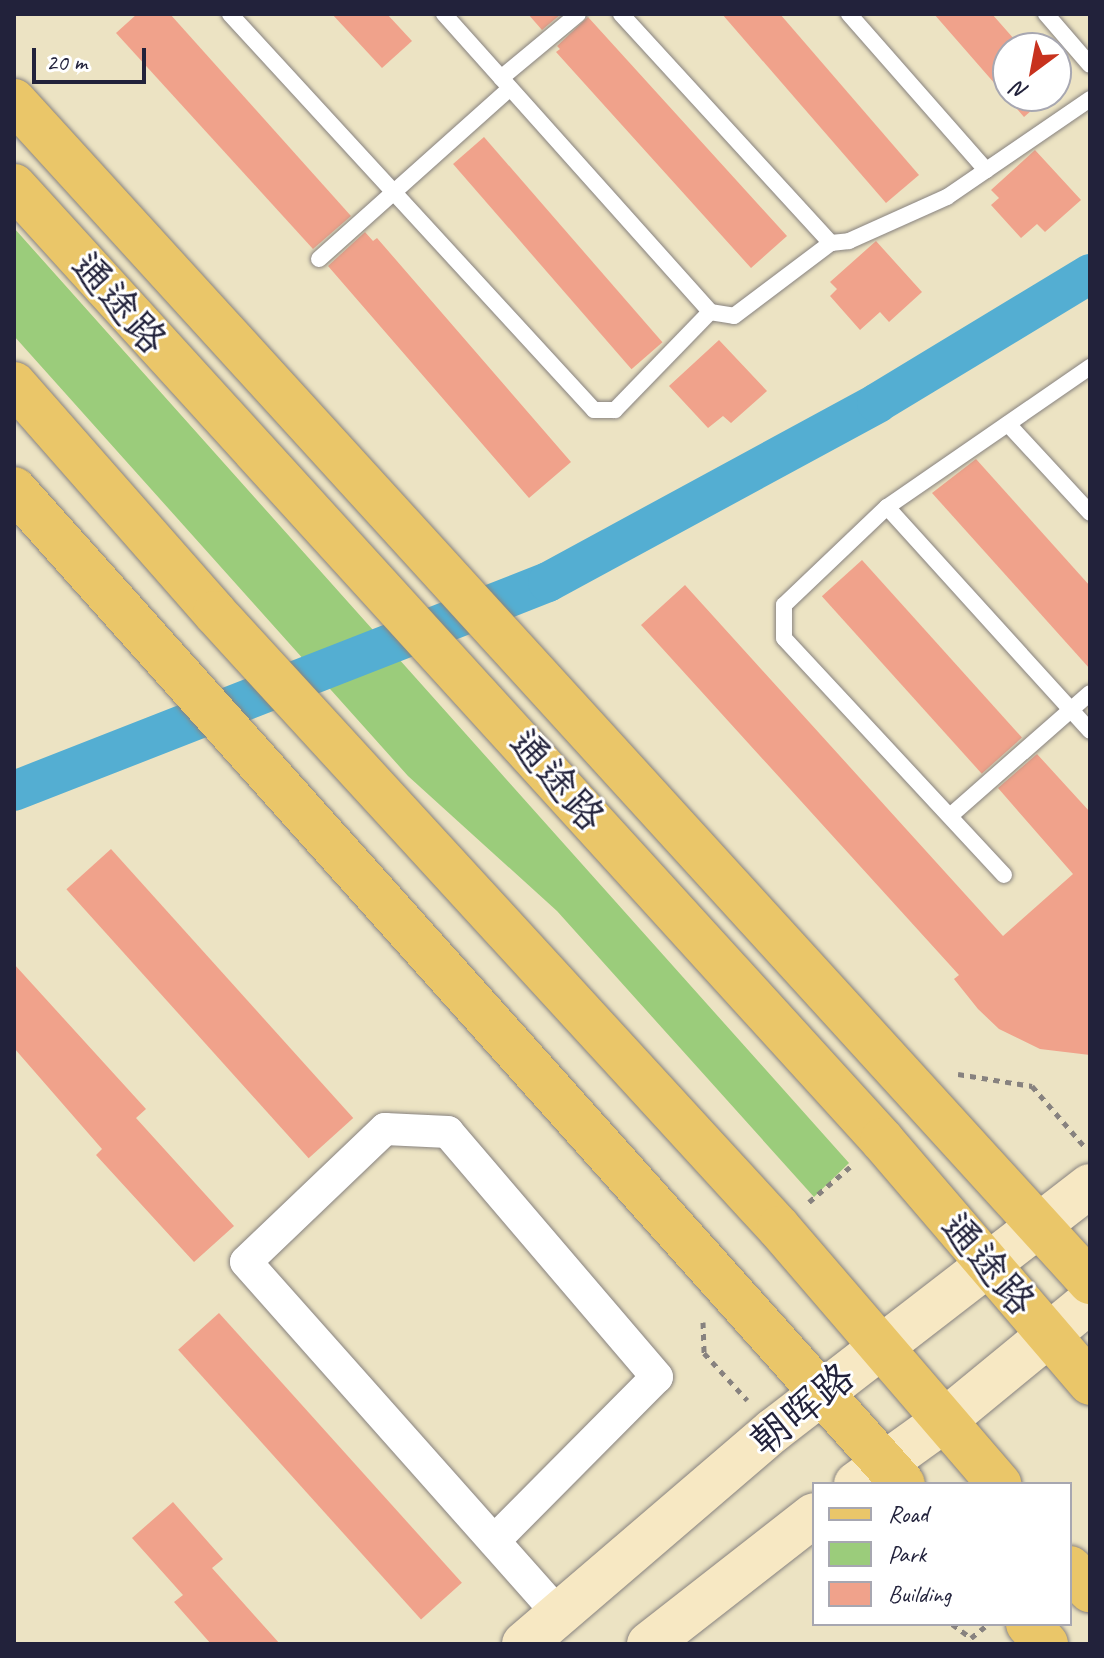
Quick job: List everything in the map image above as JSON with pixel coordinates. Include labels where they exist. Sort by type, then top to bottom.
[{"type":"main road","name":"通途路","points":[[14,101],[1090,1282]]},
{"type":"main road","name":"通途路","points":[[14,186],[318,524],[502,720],[882,1140],[1090,1383]]},
{"type":"main road","points":[[14,384],[373,788],[779,1228],[997,1482]]},
{"type":"main road","points":[[14,489],[821,1392],[881,1477],[1090,1301]]},
{"type":"main road","name":"朝晖路","points":[[524,1644],[774,1430],[1090,1186]]},
{"type":"main road","points":[[649,1644],[812,1517]]},
{"type":"main road","points":[[1072,1570],[1090,1590]]},
{"type":"main road","points":[[1030,1626],[1046,1644]]},
{"type":"street","points":[[494,1541],[657,1377],[448,1132],[385,1129],[246,1262],[494,1541],[559,1614]]},
{"type":"lane","points":[[230,14],[594,410],[615,410],[710,312]]},
{"type":"lane","points":[[444,14],[710,312],[734,316],[831,243],[849,241],[947,197],[1090,99]]},
{"type":"lane","points":[[319,259],[578,14]]},
{"type":"lane","points":[[621,14],[831,243]]},
{"type":"lane","points":[[849,14],[986,170]]},
{"type":"lane","points":[[1046,14],[1090,65]]},
{"type":"lane","points":[[1004,875],[784,638],[784,605],[887,507],[1090,367]]},
{"type":"lane","points":[[1008,424],[1090,513]]},
{"type":"lane","points":[[887,507],[1090,731]]},
{"type":"lane","points":[[950,816],[1090,693]]},
{"type":"path","points":[[927,1101],[958,1074],[1032,1086],[1090,1153]]},
{"type":"path","points":[[779,1228],[882,1140]]},
{"type":"path","points":[[720,1279],[701,1295],[704,1353],[774,1430]]},
{"type":"path","points":[[955,1626],[971,1638],[985,1626]]},
{"type":"green space","points":[[14,228],[849,1163],[814,1197],[557,911],[408,776],[14,336]]},
{"type":"building","points":[[137,14],[170,14],[351,216],[313,249],[116,33]]},
{"type":"building","points":[[332,14],[387,14],[412,41],[382,68]]},
{"type":"building","points":[[528,14],[561,14],[542,30]]},
{"type":"building","points":[[722,14],[780,14],[919,175],[886,203]]},
{"type":"building","points":[[934,14],[992,14],[1008,32],[992,32],[992,80]]},
{"type":"building","points":[[588,17],[787,236],[751,268],[556,52],[560,49],[557,46]]},
{"type":"building","points":[[484,137],[662,342],[632,369],[453,164]]},
{"type":"building","points":[[1035,150],[1081,200],[1045,232],[1037,224],[1021,238],[991,205],[999,198],[991,190]]},
{"type":"building","points":[[365,232],[373,241],[377,238],[571,462],[529,498],[328,266]]},
{"type":"building","points":[[876,241],[922,292],[889,322],[880,312],[860,330],[830,296],[837,289],[830,282]]},
{"type":"building","points":[[719,340],[767,391],[731,423],[723,416],[708,428],[669,386]]},
{"type":"building","points":[[976,459],[1090,586],[1090,669],[932,493]]},
{"type":"building","points":[[862,560],[1022,738],[982,774],[822,596]]},
{"type":"building","points":[[685,585],[1003,936],[1073,874],[998,788],[1037,754],[1090,812],[1090,1055],[1040,1049],[999,1029],[978,1009],[954,979],[959,975],[641,625]]},
{"type":"building","points":[[111,849],[353,1118],[309,1158],[66,889]]},
{"type":"building","points":[[14,964],[146,1109],[136,1118],[234,1226],[194,1262],[96,1155],[102,1149],[14,1048]]},
{"type":"building","points":[[219,1313],[462,1583],[421,1620],[178,1350]]},
{"type":"building","points":[[173,1502],[223,1559],[212,1568],[280,1644],[211,1644],[174,1602],[183,1595],[132,1538]]},
{"type":"waterway","points":[[14,791],[548,582],[877,403],[1090,274]]}]
